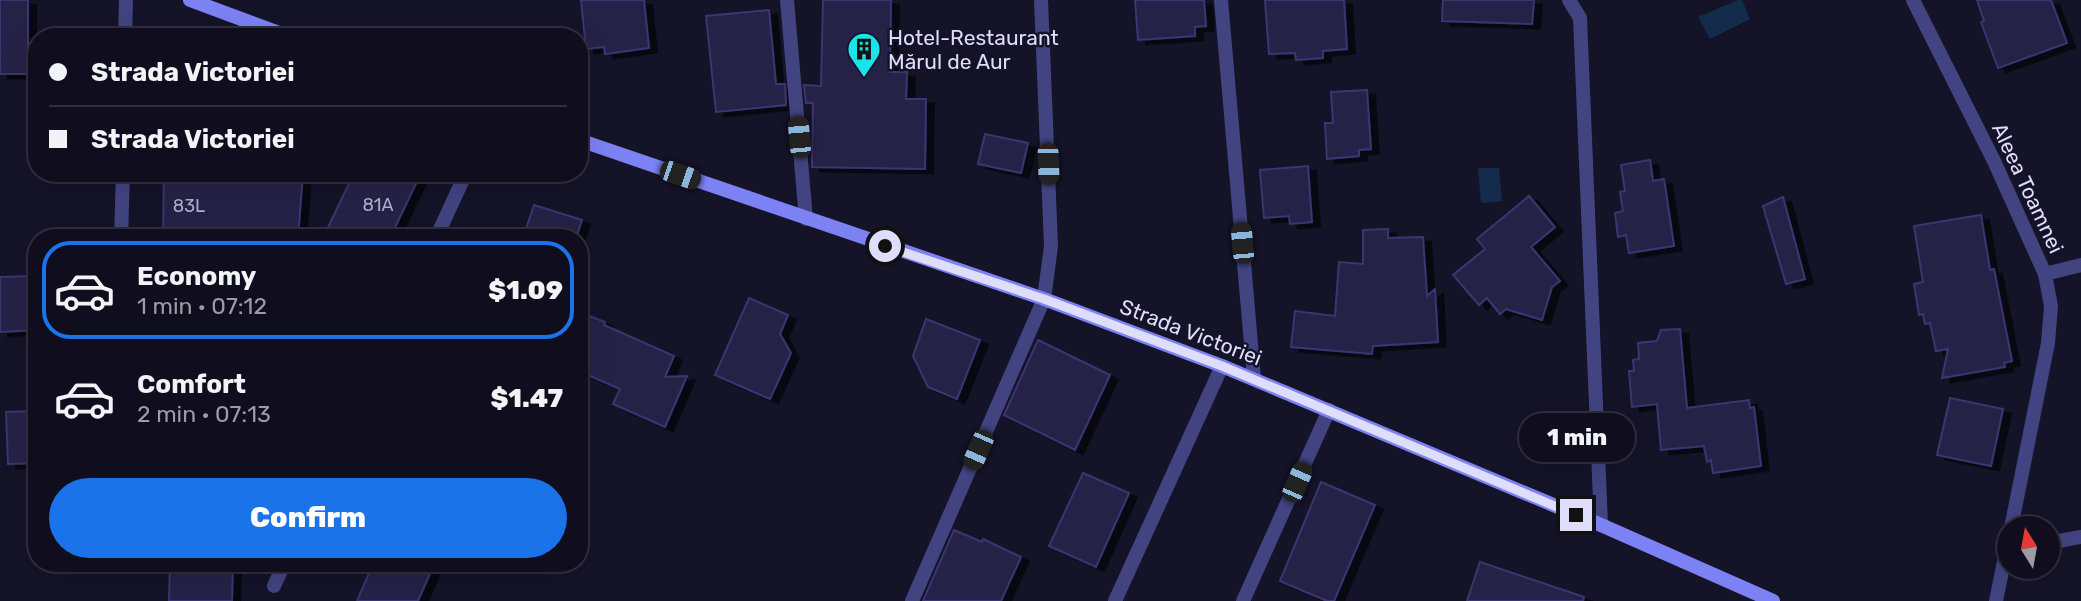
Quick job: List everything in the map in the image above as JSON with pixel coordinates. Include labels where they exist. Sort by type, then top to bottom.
[{"type":"street","points":[[125,28],[126,0]]},
{"type":"street","points":[[787,0],[806,219]]},
{"type":"street","points":[[912,601],[1044,299],[1051,246],[1041,0]]},
{"type":"street","points":[[1222,0],[1254,378]]},
{"type":"street","points":[[1569,0],[1580,18],[1601,525]]},
{"type":"street","name":"Aleea Toamnei","points":[[1913,0],[1994,161],[2045,274],[2051,306],[2048,343],[2013,516]]},
{"type":"street","points":[[193,1],[266,28]]},
{"type":"street","name":"Strada Victoriei","points":[[588,143],[1044,299],[1254,378],[1773,601]]},
{"type":"street","points":[[121,229],[123,182]]},
{"type":"street","points":[[440,229],[462,182]]},
{"type":"street","points":[[2045,274],[2081,265]]},
{"type":"street","points":[[1115,601],[1222,366]]},
{"type":"street","points":[[1243,601],[1329,410]]},
{"type":"street","points":[[2060,541],[2081,537]]},
{"type":"street","points":[[274,586],[280,572]]},
{"type":"street","points":[[1996,601],[2001,579]]},
{"type":"water","points":[[1742,0],[1750,19],[1710,39],[1698,17]]},
{"type":"water","points":[[1478,168],[1499,168],[1502,201],[1481,203]]},
{"type":"building","points":[[0,0],[28,0],[28,74],[0,74]]},
{"type":"building","points":[[581,0],[644,0],[649,48],[605,54],[604,47],[588,49],[588,28],[584,28]]},
{"type":"building","name":"Hotel-Restaurant Mărul de Aur","points":[[823,0],[891,0],[890,72],[907,72],[906,99],[926,99],[925,169],[812,167],[813,103],[806,103],[804,85],[821,86]]},
{"type":"building","points":[[1135,0],[1204,0],[1206,26],[1195,27],[1195,36],[1138,40]]},
{"type":"building","points":[[1265,0],[1344,0],[1347,49],[1323,51],[1323,58],[1296,60],[1295,53],[1269,54]]},
{"type":"building","points":[[1443,0],[1534,0],[1532,24],[1442,21]]},
{"type":"building","points":[[1977,0],[2051,0],[2067,43],[1998,68],[1981,22],[1984,21]]},
{"type":"building","points":[[769,10],[776,84],[785,84],[786,105],[716,112],[706,16]]},
{"type":"building","points":[[1367,90],[1371,149],[1359,150],[1359,156],[1327,159],[1325,123],[1333,123],[1331,92]]},
{"type":"building","points":[[985,134],[1028,143],[1021,173],[978,164]]},
{"type":"building","points":[[1650,160],[1653,181],[1664,179],[1674,246],[1629,253],[1626,235],[1618,237],[1615,213],[1623,211],[1620,192],[1625,191],[1621,165]]},
{"type":"building","points":[[1308,166],[1312,222],[1290,224],[1289,216],[1264,218],[1260,170]]},
{"type":"building","points":[[164,182],[302,182],[299,229],[163,229]]},
{"type":"building","points":[[350,182],[417,182],[394,229],[327,229]]},
{"type":"building","points":[[1529,196],[1555,227],[1531,247],[1560,281],[1552,287],[1542,320],[1506,309],[1500,314],[1487,298],[1479,305],[1453,275],[1485,249],[1477,239]]},
{"type":"building","points":[[1783,197],[1805,279],[1786,284],[1763,206]]},
{"type":"building","points":[[534,205],[582,220],[579,229],[526,229]]},
{"type":"building","points":[[1981,215],[1990,270],[1994,269],[2012,361],[2004,363],[2005,367],[1942,378],[1948,349],[1936,351],[1930,323],[1925,324],[1923,314],[1919,315],[1914,284],[1923,282],[1914,226]]},
{"type":"building","points":[[1388,229],[1388,238],[1423,237],[1427,296],[1435,289],[1438,342],[1373,346],[1372,354],[1291,347],[1295,311],[1335,316],[1339,262],[1363,264],[1363,230]]},
{"type":"building","points":[[28,276],[28,330],[0,332],[0,277]]},
{"type":"building","points":[[749,298],[788,315],[780,334],[791,353],[770,399],[715,375]]},
{"type":"building","points":[[588,315],[674,356],[665,377],[687,376],[665,427],[613,404],[620,389],[588,375]]},
{"type":"building","points":[[926,319],[980,340],[957,399],[928,387],[913,356]]},
{"type":"building","points":[[1680,329],[1687,408],[1749,400],[1750,408],[1754,407],[1761,466],[1713,473],[1711,460],[1707,462],[1704,446],[1661,450],[1657,404],[1632,407],[1629,371],[1634,371],[1633,360],[1639,359],[1638,343],[1657,341],[1661,330]]},
{"type":"building","points":[[1038,340],[1110,375],[1075,450],[1004,415]]},
{"type":"building","points":[[1950,398],[2003,409],[1991,466],[1937,455]]},
{"type":"building","points":[[28,411],[28,463],[8,464],[6,412]]},
{"type":"building","points":[[1083,473],[1129,493],[1096,567],[1049,546]]},
{"type":"building","points":[[1321,482],[1375,505],[1334,601],[1327,601],[1280,581]]},
{"type":"building","points":[[954,530],[982,542],[983,539],[1021,557],[1001,601],[923,601]]},
{"type":"building","points":[[1480,562],[1584,597],[1583,601],[1467,601]]},
{"type":"building","points":[[170,572],[233,572],[232,601],[169,601]]},
{"type":"building","points":[[370,572],[431,572],[418,601],[357,601]]},
{"type":"place","name":"Hotel-Restaurant Mărul de Aur","points":[[864,79]]},
{"type":"route","points":[[885,246],[1044,299],[1222,366],[1576,515]]}]
